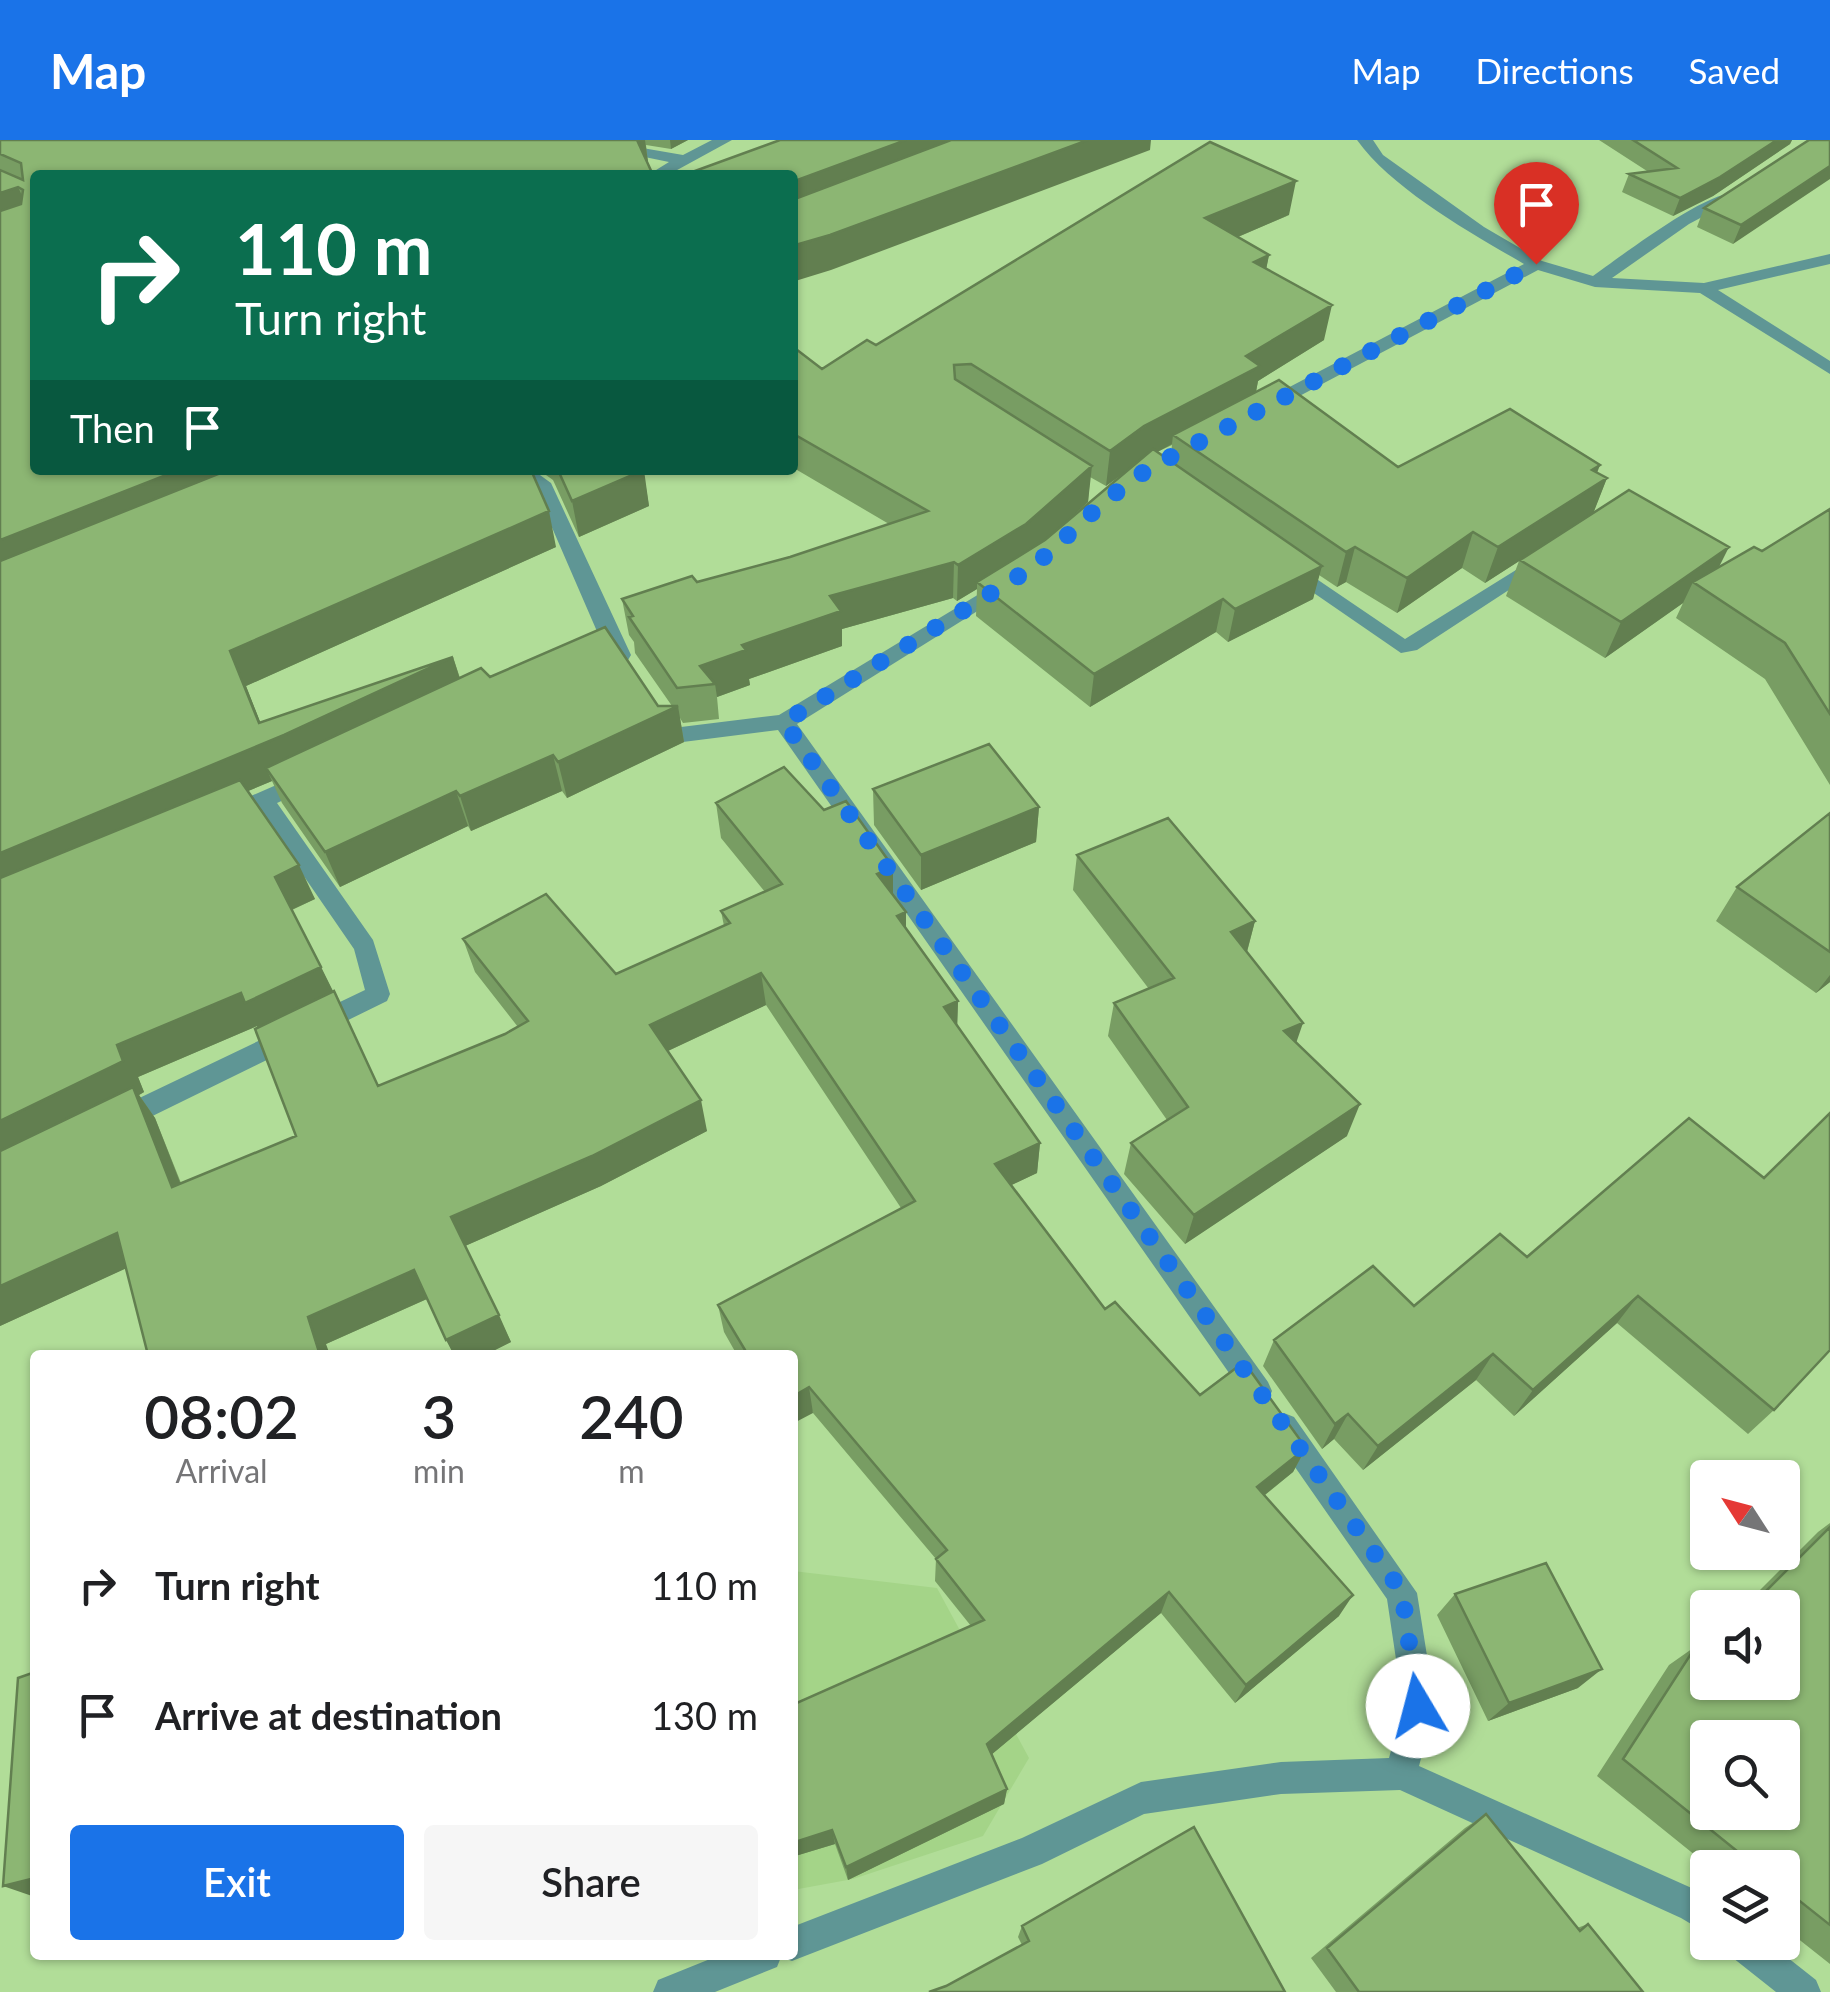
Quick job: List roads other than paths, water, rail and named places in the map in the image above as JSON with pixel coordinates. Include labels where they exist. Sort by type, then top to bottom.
[{"type":"street","points":[[570,140],[684,160]]},
{"type":"street","points":[[665,170],[724,140]]},
{"type":"street","points":[[1365,140],[1378,158],[1449,210],[1536,264],[1595,282],[1704,288],[1830,258]]},
{"type":"street","points":[[1595,282],[1683,220],[1738,191]]},
{"type":"street","points":[[1254,413],[1536,264]]},
{"type":"street","points":[[1704,288],[1830,370]]},
{"type":"street","points":[[529,475],[542,482],[600,640],[631,669]]},
{"type":"street","points":[[1274,559],[1401,646],[1410,645],[1558,549]]},
{"type":"street","points":[[653,702],[675,735],[784,722],[1017,578]]},
{"type":"street","points":[[784,722],[1402,1592],[1418,1706],[1401,1774]]},
{"type":"street","points":[[210,824],[333,768]]},
{"type":"street","points":[[86,1136],[378,994],[365,947],[263,800]]},
{"type":"street","points":[[798,1942],[1030,1852],[1141,1798],[1282,1778],[1401,1774],[1690,1905]]},
{"type":"street","points":[[670,1992],[752,1960]]},
{"type":"street","points":[[1763,1960],[1804,1992]]}]
